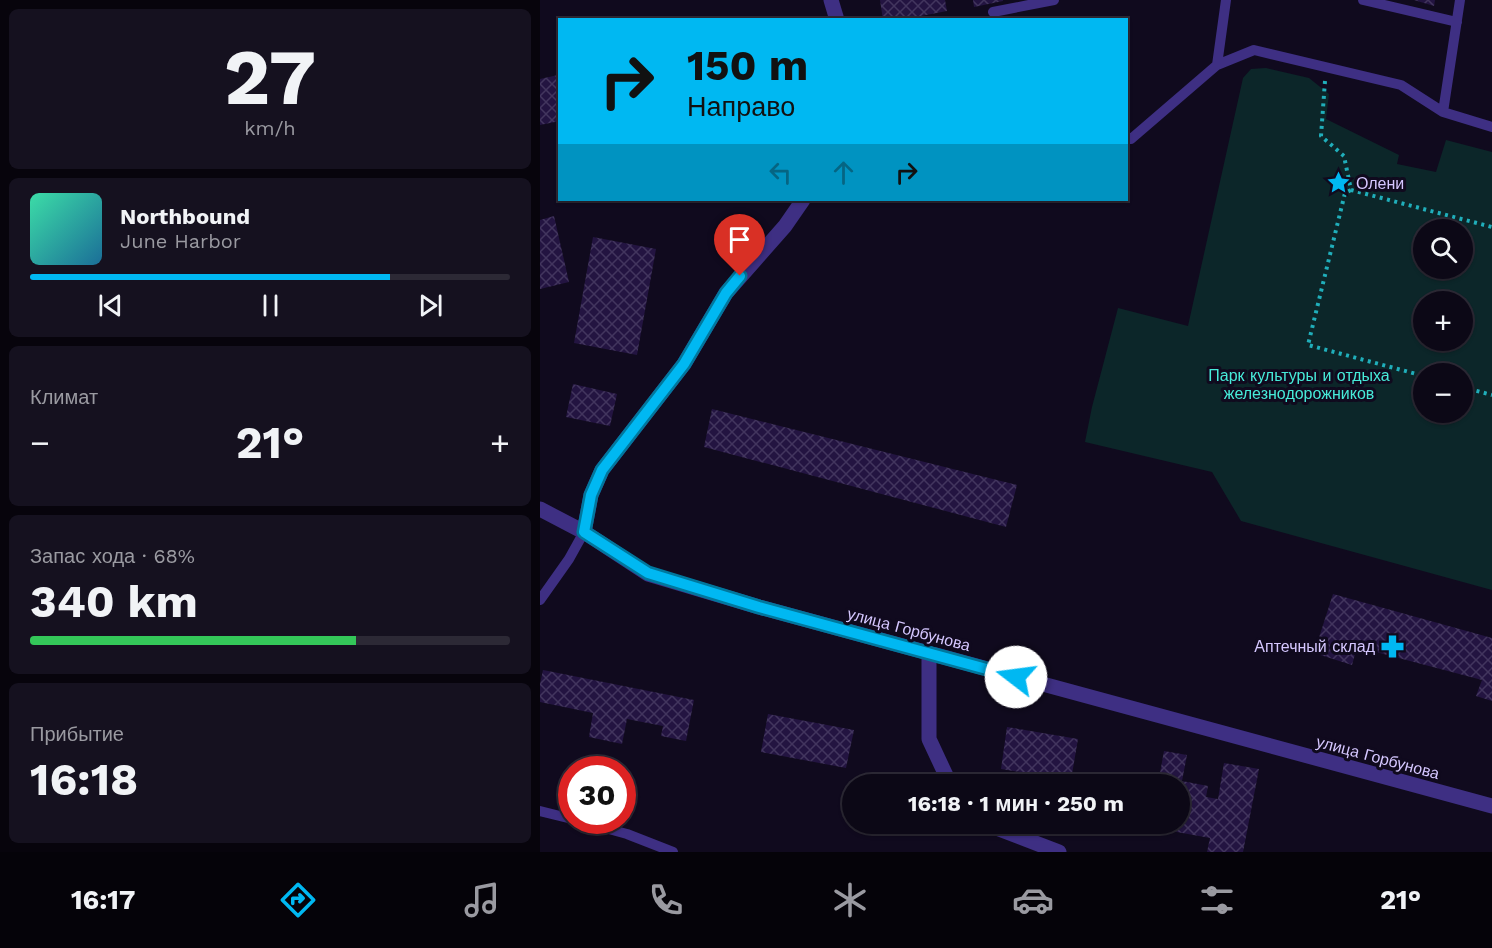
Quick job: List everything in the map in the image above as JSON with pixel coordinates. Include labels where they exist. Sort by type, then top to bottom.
[{"type":"street","points":[[831,0],[836,18]]},
{"type":"street","points":[[584,532],[591,495],[602,470],[684,364],[726,293],[785,226],[802,201]]},
{"type":"street","name":"улица Горбунова","points":[[540,509],[584,532],[648,573],[759,607],[1492,806]]},
{"type":"street","points":[[929,653],[929,739],[945,774]]},
{"type":"street","points":[[1012,834],[1059,852]]},
{"type":"lane","points":[[993,12],[1054,0]]},
{"type":"lane","points":[[1217,65],[1226,0]]},
{"type":"lane","points":[[1362,0],[1457,22]]},
{"type":"lane","points":[[1443,112],[1460,0]]},
{"type":"lane","points":[[1128,138],[1131,139],[1217,65],[1254,50],[1401,85],[1443,112],[1492,127]]},
{"type":"lane","points":[[540,600],[569,559],[584,532]]},
{"type":"lane","points":[[540,811],[558,816]]},
{"type":"lane","points":[[627,834],[673,852]]},
{"type":"path","points":[[1326,68],[1321,136],[1344,156],[1351,190]]},
{"type":"path","points":[[1413,373],[1308,345],[1345,193],[1351,190],[1492,227]]},
{"type":"path","points":[[1473,390],[1492,395]]},
{"type":"green space","name":"Парк культуры и отдыха железнодорожников","points":[[1266,68],[1309,78],[1329,94],[1326,119],[1399,155],[1397,164],[1436,172],[1446,140],[1492,152],[1492,590],[1241,521],[1212,472],[1085,442],[1118,308],[1188,326],[1243,78],[1251,69]]},
{"type":"building","points":[[880,0],[945,0],[947,11],[910,18],[883,18]]},
{"type":"building","points":[[973,0],[1003,0],[1003,1],[974,7]]},
{"type":"building","points":[[1414,0],[1435,0],[1434,6]]},
{"type":"building","points":[[558,75],[558,121],[540,125],[540,79]]},
{"type":"building","points":[[554,216],[569,282],[540,289],[540,220]]},
{"type":"building","points":[[593,237],[656,249],[637,355],[574,343]]},
{"type":"building","points":[[573,384],[617,394],[610,426],[566,417]]},
{"type":"building","points":[[712,409],[1017,485],[1006,527],[704,447]]},
{"type":"building","points":[[1333,594],[1492,638],[1492,701],[1476,696],[1482,680],[1357,647],[1352,665],[1314,653]]},
{"type":"building","points":[[543,670],[694,700],[686,741],[661,736],[663,726],[627,719],[622,744],[589,737],[593,713],[540,702]]},
{"type":"building","points":[[768,714],[854,730],[846,768],[761,752]]},
{"type":"building","points":[[1007,727],[1078,739],[1072,774],[1033,774],[1001,769]]},
{"type":"building","points":[[1164,751],[1187,755],[1183,774],[1160,774]]},
{"type":"building","points":[[1224,763],[1259,769],[1243,852],[1207,852],[1210,838],[1188,834],[1190,834],[1190,783],[1208,786],[1206,797],[1218,799]]},
{"type":"place","name":"Олени","points":[[1338,183]]},
{"type":"place","name":"Аптечный склад","points":[[1393,646]]},
{"type":"route","points":[[740,276],[726,293],[684,364],[602,470],[591,495],[584,532],[648,573],[759,607],[1016,677]]}]
